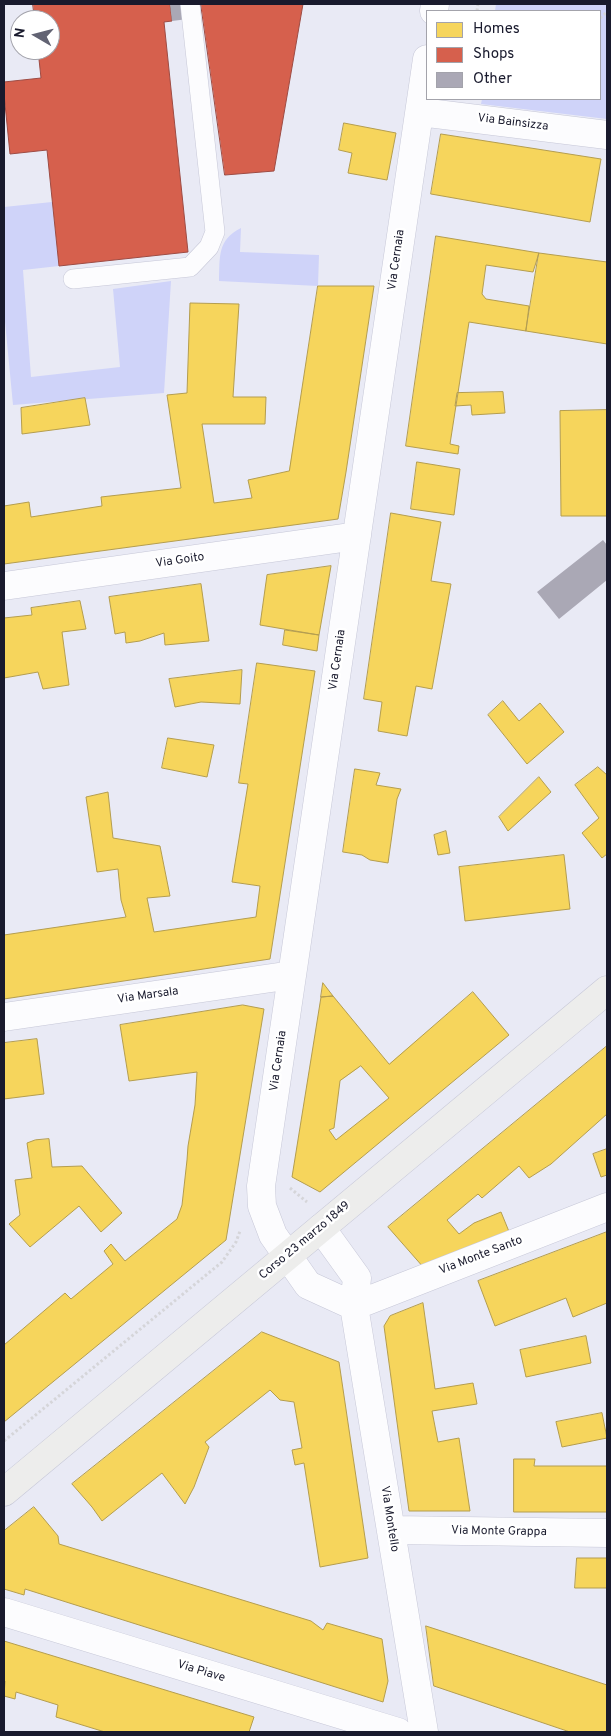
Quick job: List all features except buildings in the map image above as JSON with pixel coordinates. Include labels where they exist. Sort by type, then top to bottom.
[{"type":"street","name":"Via Cernaia","points":[[288,1256],[273,1235],[262,1206],[261,1186],[426,67]]},
{"type":"street","name":"Via Bainsizza","points":[[420,112],[607,135]]},
{"type":"street","name":"Via Goito","points":[[4,586],[357,536]]},
{"type":"street","name":"Via Marsala","points":[[4,1017],[292,975]]},
{"type":"street","name":"Corso 23 marzo 1849","points":[[4,1492],[607,990]]},
{"type":"street","name":"Via Monte Santo","points":[[354,1306],[607,1206]]},
{"type":"street","name":"Via Montello","points":[[321,1228],[357,1278],[354,1306],[424,1732]]},
{"type":"street","points":[[288,1256],[308,1285],[354,1306]]},
{"type":"street","name":"Via Monte Grappa","points":[[391,1530],[607,1533]]},
{"type":"street","name":"Via Piave","points":[[4,1612],[398,1732]]},
{"type":"lane","points":[[73,279],[190,267],[210,247],[215,232],[190,4]]},
{"type":"path","points":[[4,1441],[222,1262],[236,1242],[241,1227]]},
{"type":"shaded area","points":[[496,4],[607,4],[607,119],[481,104],[482,100],[601,100],[601,10],[495,10]]},
{"type":"shaded area","points":[[52,202],[59,266],[23,270],[31,377],[120,367],[113,289],[171,281],[164,393],[13,405],[4,311],[4,207]]},
{"type":"shaded area","points":[[241,228],[240,252],[319,255],[318,286],[219,281],[221,250],[228,238]]}]
